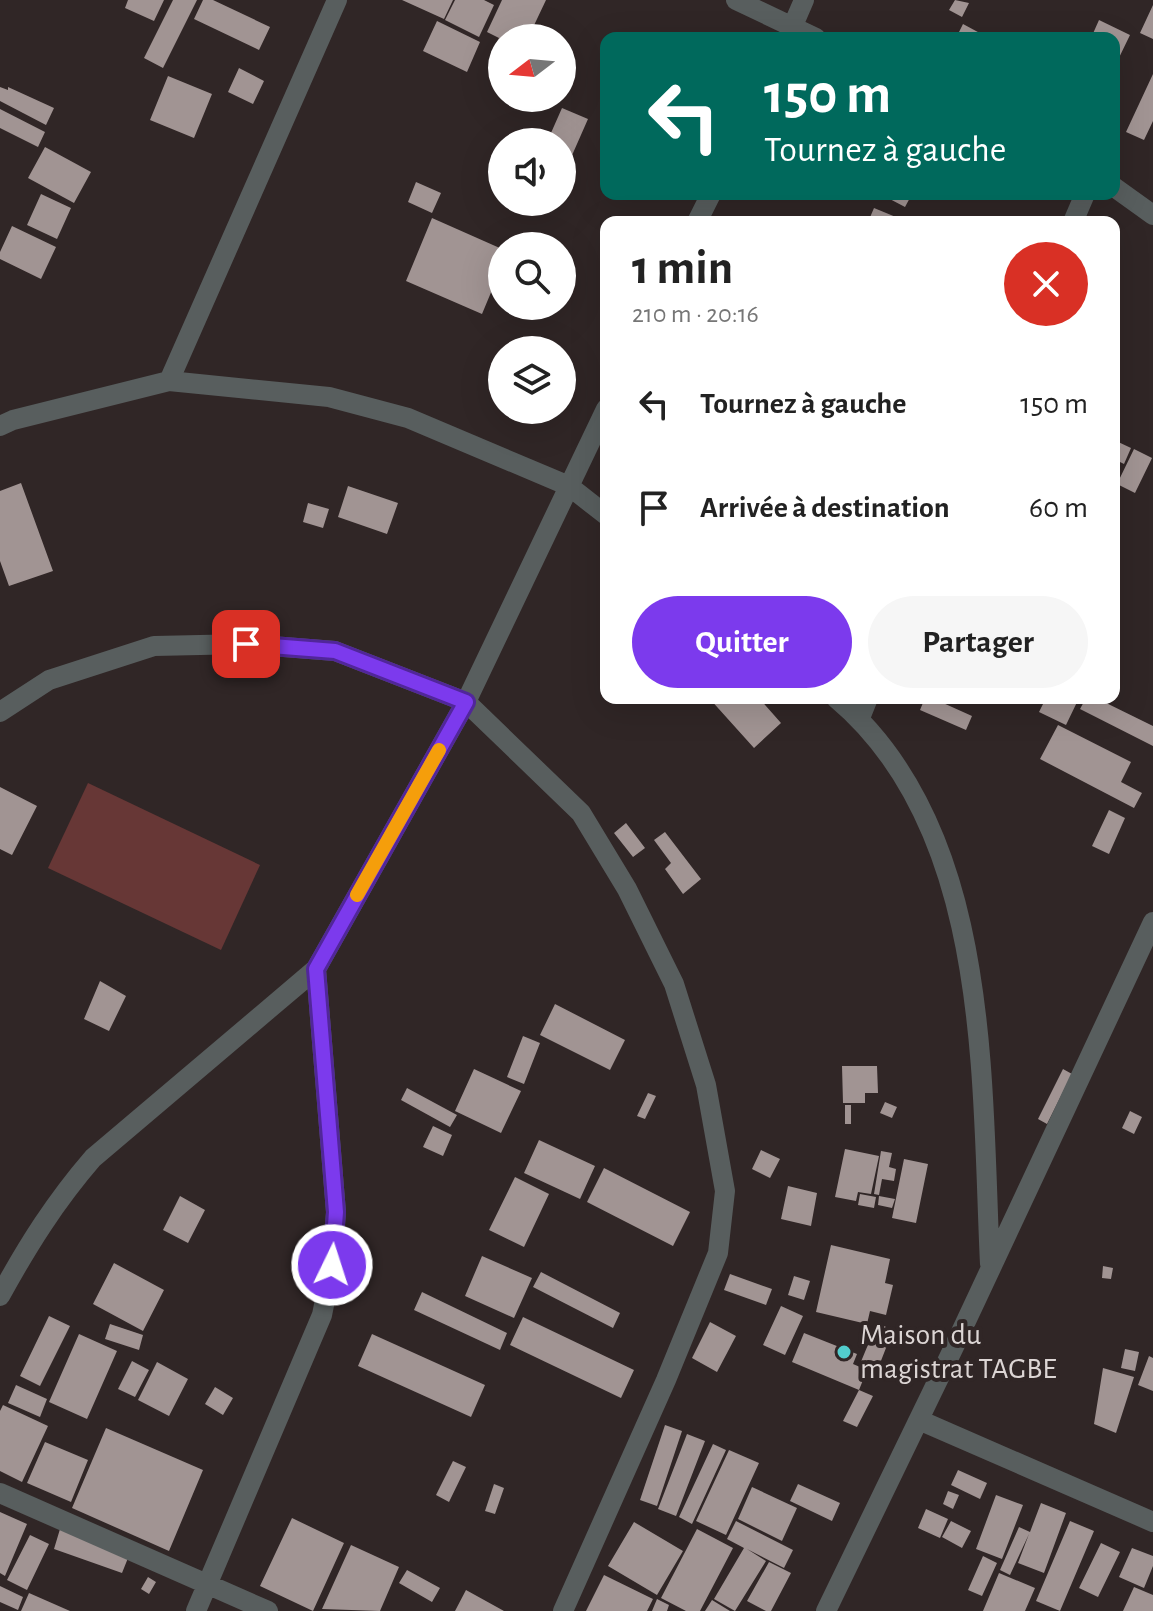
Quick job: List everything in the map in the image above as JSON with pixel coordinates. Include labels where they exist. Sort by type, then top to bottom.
[{"type":"street","points":[[169,381],[337,0]]},
{"type":"street","points":[[736,0],[790,32],[804,0]]},
{"type":"street","points":[[1120,191],[1153,215]]},
{"type":"street","points":[[0,426],[13,420],[169,381],[329,397],[408,418],[569,486],[600,510]]},
{"type":"street","points":[[0,1296],[38,1228],[63,1192],[93,1158],[316,969],[466,702],[600,421]]},
{"type":"street","points":[[0,712],[49,680],[154,646],[231,644],[335,651],[466,702],[581,813],[627,889],[674,984],[706,1085],[725,1191],[718,1253],[666,1380],[563,1611]]},
{"type":"street","points":[[843,704],[860,718],[914,792],[945,865],[966,948],[979,1023],[990,1268]]},
{"type":"street","points":[[860,718],[866,704]]},
{"type":"street","points":[[826,1611],[1153,922]]},
{"type":"street","points":[[196,1611],[322,1315],[332,1265],[336,1212],[316,969]]},
{"type":"street","points":[[919,1420],[1153,1522]]},
{"type":"street","points":[[0,1493],[268,1611]]},
{"type":"shaded area","points":[[88,783],[260,865],[221,950],[48,868]]},
{"type":"building","points":[[128,0],[164,0],[154,21],[125,8]]},
{"type":"building","points":[[173,0],[197,0],[163,68],[144,58]]},
{"type":"building","points":[[203,0],[213,0],[270,27],[259,50],[194,19]]},
{"type":"building","points":[[402,0],[453,0],[444,19]]},
{"type":"building","points":[[455,0],[484,0],[494,5],[479,37],[445,20]]},
{"type":"building","points":[[502,0],[546,0],[535,24],[491,24]]},
{"type":"building","points":[[955,0],[969,3],[962,17],[949,10]]},
{"type":"building","points":[[1153,5],[1153,39],[1140,33]]},
{"type":"building","points":[[1099,20],[1130,35],[1120,56],[1120,32],[1094,32]]},
{"type":"building","points":[[437,21],[480,42],[467,72],[423,51]]},
{"type":"building","points":[[963,24],[978,32],[959,32]]},
{"type":"building","points":[[239,68],[264,81],[253,104],[228,92]]},
{"type":"building","points":[[1153,74],[1153,121],[1144,140],[1126,132]]},
{"type":"building","points":[[168,76],[212,94],[194,138],[150,120]]},
{"type":"building","points":[[0,87],[8,90],[8,87],[54,108],[46,125],[0,101]]},
{"type":"building","points":[[0,109],[45,132],[38,147],[0,128]]},
{"type":"building","points":[[560,112],[571,112],[588,119],[576,146],[576,128],[553,128]]},
{"type":"building","points":[[45,147],[91,172],[74,203],[28,178]]},
{"type":"building","points":[[416,182],[441,193],[432,213],[408,202]]},
{"type":"building","points":[[41,194],[71,208],[57,239],[27,225]]},
{"type":"building","points":[[892,200],[909,200],[905,207]]},
{"type":"building","points":[[874,208],[893,216],[871,216]]},
{"type":"building","points":[[432,218],[488,243],[488,300],[482,314],[406,281]]},
{"type":"building","points":[[12,226],[56,247],[41,279],[0,259]]},
{"type":"building","points":[[1120,443],[1131,448],[1124,464],[1120,462]]},
{"type":"building","points":[[1134,449],[1152,458],[1135,493],[1120,486],[1120,478]]},
{"type":"building","points":[[21,483],[53,571],[9,586],[0,561],[0,491]]},
{"type":"building","points":[[348,486],[398,503],[387,534],[338,517]]},
{"type":"building","points":[[308,503],[329,509],[323,528],[303,522]]},
{"type":"building","points":[[714,704],[764,704],[781,723],[754,748]]},
{"type":"building","points":[[922,704],[945,704],[972,716],[966,730],[920,710]]},
{"type":"building","points":[[1043,704],[1076,704],[1066,725],[1039,712]]},
{"type":"building","points":[[1083,704],[1108,704],[1153,726],[1153,746],[1080,709]]},
{"type":"building","points":[[1058,725],[1131,762],[1121,782],[1142,793],[1134,808],[1040,759]]},
{"type":"building","points":[[0,787],[37,806],[12,855],[0,849]]},
{"type":"building","points":[[1109,810],[1125,818],[1109,854],[1092,846]]},
{"type":"building","points":[[626,823],[645,848],[633,857],[614,833]]},
{"type":"building","points":[[665,832],[701,879],[683,894],[665,869],[671,863],[654,840]]},
{"type":"building","points":[[100,981],[126,996],[109,1031],[84,1019]]},
{"type":"building","points":[[555,1004],[625,1040],[610,1070],[540,1035]]},
{"type":"building","points":[[523,1036],[540,1043],[524,1084],[507,1077]]},
{"type":"building","points":[[842,1066],[877,1066],[878,1093],[865,1093],[865,1103],[843,1103]]},
{"type":"building","points":[[474,1069],[521,1091],[501,1133],[455,1111]]},
{"type":"building","points":[[1063,1069],[1072,1074],[1047,1124],[1038,1119]]},
{"type":"building","points":[[407,1088],[457,1115],[450,1127],[401,1100]]},
{"type":"building","points":[[648,1093],[656,1096],[645,1119],[637,1116]]},
{"type":"building","points":[[885,1102],[897,1107],[892,1118],[880,1113]]},
{"type":"building","points":[[845,1105],[851,1105],[851,1124],[845,1124]]},
{"type":"building","points":[[1130,1111],[1142,1117],[1134,1134],[1122,1128]]},
{"type":"building","points":[[433,1126],[452,1135],[443,1156],[423,1147]]},
{"type":"building","points":[[539,1140],[595,1166],[580,1199],[524,1173]]},
{"type":"building","points":[[845,1149],[879,1156],[871,1194],[858,1192],[856,1201],[835,1197]]},
{"type":"building","points":[[761,1150],[780,1159],[770,1178],[752,1169]]},
{"type":"building","points":[[881,1151],[892,1153],[889,1167],[896,1169],[894,1181],[882,1179],[879,1195],[874,1194]]},
{"type":"building","points":[[904,1159],[928,1164],[916,1223],[892,1218]]},
{"type":"building","points":[[604,1168],[690,1212],[673,1246],[587,1202]]},
{"type":"building","points":[[515,1177],[549,1194],[524,1247],[489,1230]]},
{"type":"building","points":[[788,1186],[817,1193],[811,1226],[781,1219]]},
{"type":"building","points":[[860,1194],[876,1197],[874,1208],[858,1205]]},
{"type":"building","points":[[180,1196],[205,1210],[188,1243],[163,1230]]},
{"type":"building","points":[[879,1196],[895,1199],[892,1208],[878,1205]]},
{"type":"building","points":[[831,1245],[890,1259],[885,1283],[893,1285],[886,1315],[870,1311],[867,1324],[816,1312]]},
{"type":"building","points":[[482,1256],[532,1278],[514,1318],[465,1296]]},
{"type":"building","points":[[114,1263],[164,1290],[143,1331],[93,1304]]},
{"type":"building","points":[[1103,1266],[1113,1268],[1111,1279],[1102,1278]]},
{"type":"building","points":[[541,1272],[620,1313],[613,1328],[533,1287]]},
{"type":"building","points":[[730,1274],[772,1289],[766,1305],[724,1290]]},
{"type":"building","points":[[794,1276],[810,1281],[804,1300],[788,1295]]},
{"type":"building","points":[[422,1292],[507,1333],[500,1350],[414,1310]]},
{"type":"building","points":[[781,1306],[803,1316],[785,1355],[763,1345]]},
{"type":"building","points":[[49,1316],[70,1326],[40,1386],[20,1376]]},
{"type":"building","points":[[523,1317],[634,1370],[621,1398],[510,1345]]},
{"type":"building","points":[[710,1322],[736,1336],[717,1372],[692,1358]]},
{"type":"building","points":[[877,1323],[893,1330],[877,1371],[860,1364]]},
{"type":"building","points":[[110,1324],[143,1335],[139,1350],[105,1339]]},
{"type":"building","points":[[804,1333],[857,1354],[853,1364],[867,1370],[859,1390],[792,1362]]},
{"type":"building","points":[[79,1334],[117,1351],[87,1419],[49,1402]]},
{"type":"building","points":[[372,1334],[485,1385],[471,1417],[358,1366]]},
{"type":"building","points":[[1125,1349],[1139,1352],[1135,1371],[1121,1368]]},
{"type":"building","points":[[1149,1356],[1153,1358],[1153,1391],[1138,1385]]},
{"type":"building","points":[[132,1361],[149,1370],[135,1397],[118,1389]]},
{"type":"building","points":[[157,1362],[188,1379],[169,1416],[138,1400]]},
{"type":"building","points":[[1103,1368],[1134,1377],[1116,1433],[1094,1424]]},
{"type":"building","points":[[16,1385],[47,1399],[40,1417],[8,1403]]},
{"type":"building","points":[[215,1387],[233,1398],[223,1415],[205,1404]]},
{"type":"building","points":[[859,1390],[873,1396],[857,1427],[843,1421]]},
{"type":"building","points":[[3,1405],[48,1426],[22,1482],[0,1471],[0,1411]]},
{"type":"building","points":[[665,1425],[682,1431],[657,1506],[640,1500]]},
{"type":"building","points":[[106,1428],[203,1470],[169,1551],[72,1508]]},
{"type":"building","points":[[687,1434],[705,1441],[676,1516],[658,1509]]},
{"type":"building","points":[[45,1442],[88,1460],[71,1502],[27,1483]]},
{"type":"building","points":[[713,1444],[726,1450],[692,1524],[679,1517]]},
{"type":"building","points":[[729,1450],[759,1463],[726,1535],[696,1521]]},
{"type":"building","points":[[453,1461],[466,1467],[449,1502],[436,1495]]},
{"type":"building","points":[[958,1470],[987,1483],[980,1499],[951,1485]]},
{"type":"building","points":[[494,1484],[504,1488],[495,1514],[485,1511]]},
{"type":"building","points":[[798,1484],[840,1503],[832,1521],[790,1501]]},
{"type":"building","points":[[752,1487],[797,1508],[782,1541],[738,1519]]},
{"type":"building","points":[[948,1491],[959,1495],[953,1509],[943,1504]]},
{"type":"building","points":[[996,1495],[1023,1505],[1002,1559],[976,1549]]},
{"type":"building","points":[[1041,1503],[1066,1513],[1044,1573],[1018,1563],[1029,1534],[1010,1575],[1000,1570],[1019,1527],[1030,1532]]},
{"type":"building","points":[[926,1509],[948,1519],[940,1538],[918,1528]]},
{"type":"building","points":[[0,1512],[27,1524],[5,1576],[0,1573]]},
{"type":"building","points":[[292,1518],[344,1543],[313,1611],[260,1586]]},
{"type":"building","points":[[736,1521],[793,1550],[784,1568],[747,1549],[766,1561],[735,1611],[714,1599],[744,1548],[727,1539]]},
{"type":"building","points":[[951,1521],[971,1531],[962,1548],[942,1537]]},
{"type":"building","points":[[1070,1521],[1094,1531],[1060,1611],[1036,1601]]},
{"type":"building","points":[[634,1522],[683,1551],[657,1595],[608,1566]]},
{"type":"building","points":[[60,1529],[130,1553],[122,1573],[54,1549]]},
{"type":"building","points":[[697,1529],[733,1548],[700,1611],[686,1611],[661,1598]]},
{"type":"building","points":[[30,1535],[49,1544],[27,1590],[7,1580]]},
{"type":"building","points":[[1101,1543],[1120,1552],[1098,1597],[1079,1588]]},
{"type":"building","points":[[351,1545],[399,1567],[380,1611],[322,1609]]},
{"type":"building","points":[[1132,1548],[1153,1556],[1153,1566],[1144,1588],[1119,1577]]},
{"type":"building","points":[[983,1556],[997,1563],[982,1596],[968,1590]]},
{"type":"building","points":[[769,1562],[791,1573],[771,1611],[766,1611],[747,1601]]},
{"type":"building","points":[[407,1570],[440,1588],[432,1602],[399,1583]]},
{"type":"building","points":[[999,1573],[1035,1588],[1025,1611],[983,1611]]},
{"type":"building","points":[[604,1575],[653,1599],[647,1611],[586,1611]]},
{"type":"building","points":[[148,1577],[156,1582],[149,1594],[141,1589]]},
{"type":"building","points":[[0,1586],[23,1597],[18,1610],[0,1602]]},
{"type":"building","points":[[1134,1587],[1153,1595],[1153,1611],[1123,1611]]},
{"type":"building","points":[[466,1590],[504,1611],[455,1611]]},
{"type":"building","points":[[29,1593],[70,1611],[21,1611]]},
{"type":"building","points":[[657,1599],[669,1605],[667,1611],[652,1611]]},
{"type":"building","points":[[712,1600],[730,1611],[705,1611]]},
{"type":"slow traffic","points":[[357,895],[439,750]]},
{"type":"place","name":"Maison du magistrat TAGBE","points":[[844,1352]]},
{"type":"route","points":[[246,644],[335,651],[466,702],[316,969],[336,1212],[332,1265]]}]
